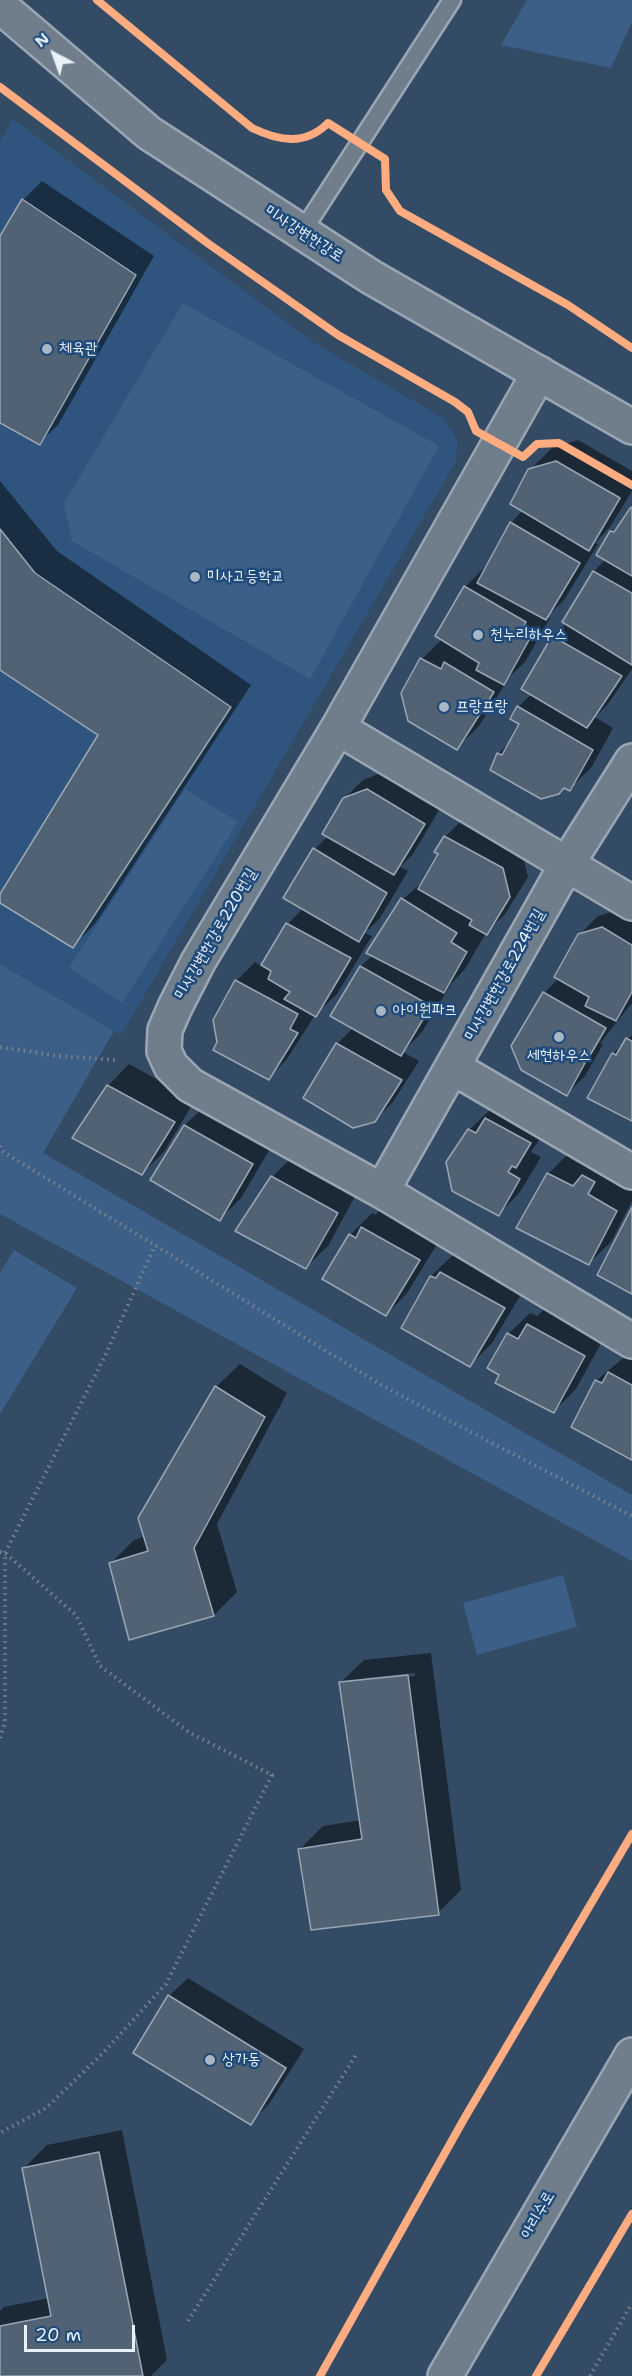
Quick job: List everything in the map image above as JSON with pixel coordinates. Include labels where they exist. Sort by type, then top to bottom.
[{"type":"street","name":"미사강변한강로","points":[[0,6],[149,133],[382,284],[632,428]]},
{"type":"street","name":"미사강변한강로220번길","points":[[539,373],[338,728],[198,962],[165,1030],[164,1051],[171,1066],[190,1085],[382,1191],[632,1341]]},
{"type":"street","points":[[338,728],[632,903]]},
{"type":"street","name":"미사강변한강로224번길","points":[[382,1191],[454,1068],[567,864],[632,761]]},
{"type":"street","points":[[454,1068],[632,1172]]},
{"type":"street","name":"아리수로","points":[[445,2376],[632,2055]]},
{"type":"lane","points":[[302,232],[452,0]]},
{"type":"path","points":[[0,1047],[58,1056],[117,1060]]},
{"type":"path","points":[[0,1146],[2,1151],[383,1386],[632,1516]]},
{"type":"path","points":[[0,1738],[5,1723],[2,1553],[105,1356],[155,1245]]},
{"type":"path","points":[[0,2133],[46,2108],[104,2052],[166,1984],[272,1775],[190,1733],[100,1666],[76,1616],[2,1553]]},
{"type":"path","points":[[188,2321],[357,2055]]},
{"type":"path","points":[[590,2376],[632,2303]]},
{"type":"shaded area","points":[[527,0],[632,0],[632,22],[611,68],[501,45]]},
{"type":"shaded area","name":"미사고등학교","points":[[13,119],[314,343],[443,418],[458,441],[455,463],[121,1035],[0,964],[0,141]]},
{"type":"shaded area","points":[[183,303],[439,446],[310,679],[72,541],[64,503]]},
{"type":"shaded area","points":[[185,789],[238,822],[122,1003],[69,968]]},
{"type":"shaded area","points":[[0,964],[114,1031],[43,1153],[632,1495],[632,1561],[0,1214]]},
{"type":"shaded area","points":[[14,1250],[77,1288],[0,1414],[0,1273]]},
{"type":"shaded area","points":[[563,1575],[577,1627],[477,1655],[463,1603]]},
{"type":"building","name":"체육관","points":[[22,199],[136,275],[40,445],[0,423],[0,236]]},
{"type":"building","points":[[556,461],[620,498],[589,551],[510,504],[528,469]]},
{"type":"building","points":[[631,507],[632,576],[596,555],[610,531],[614,532]]},
{"type":"building","points":[[510,522],[580,563],[546,620],[477,583]]},
{"type":"building","points":[[0,529],[35,573],[231,707],[73,948],[0,903],[0,894],[98,735],[0,670]]},
{"type":"building","points":[[593,571],[632,593],[632,665],[562,622]]},
{"type":"building","name":"천누리하우스","points":[[464,586],[526,622],[519,635],[529,640],[504,685],[476,670],[479,663],[435,636]]},
{"type":"building","points":[[552,636],[622,676],[587,728],[521,689]]},
{"type":"building","name":"프랑프랑","points":[[420,658],[441,669],[444,662],[494,692],[457,750],[408,721],[401,693]]},
{"type":"building","points":[[517,706],[593,750],[570,791],[564,788],[559,794],[541,799],[490,770],[497,753],[502,755],[519,724],[510,719]]},
{"type":"building","points":[[367,789],[425,824],[394,875],[322,834],[343,798]]},
{"type":"building","points":[[444,836],[503,868],[510,897],[487,935],[469,925],[472,920],[418,889],[438,854],[434,852]]},
{"type":"building","points":[[313,848],[387,893],[359,942],[283,898]]},
{"type":"building","points":[[401,898],[457,933],[451,942],[467,952],[444,993],[366,953]]},
{"type":"building","points":[[286,923],[351,958],[316,1017],[284,999],[290,992],[268,979],[271,971],[261,965]]},
{"type":"building","points":[[602,927],[632,945],[632,992],[616,1021],[585,1006],[589,997],[554,977],[578,934]]},
{"type":"building","name":"아이원파크","points":[[360,966],[431,1006],[401,1056],[330,1016]]},
{"type":"building","points":[[235,980],[298,1014],[290,1029],[298,1033],[269,1080],[213,1050],[217,1042],[213,1020]]},
{"type":"building","name":"세현하우스","points":[[543,992],[606,1028],[589,1057],[581,1052],[577,1059],[585,1063],[567,1096],[521,1070],[511,1046]]},
{"type":"building","points":[[626,1038],[632,1041],[632,1121],[587,1098],[612,1053],[616,1055]]},
{"type":"building","points":[[336,1043],[402,1080],[375,1122],[353,1128],[303,1098]]},
{"type":"building","points":[[107,1085],[175,1122],[142,1175],[72,1138]]},
{"type":"building","points":[[485,1118],[531,1143],[516,1168],[512,1166],[508,1172],[520,1179],[499,1216],[452,1191],[446,1162],[468,1129],[476,1133]]},
{"type":"building","points":[[184,1125],[253,1164],[220,1221],[150,1180]]},
{"type":"building","points":[[547,1173],[573,1186],[582,1175],[595,1182],[588,1194],[617,1211],[589,1265],[516,1228]]},
{"type":"building","points":[[271,1176],[338,1213],[306,1269],[235,1231]]},
{"type":"building","points":[[632,1207],[632,1294],[597,1275]]},
{"type":"building","points":[[361,1227],[420,1260],[386,1316],[322,1279],[349,1234],[356,1238]]},
{"type":"building","points":[[440,1272],[505,1308],[470,1367],[401,1328],[430,1276],[436,1278]]},
{"type":"building","points":[[527,1324],[585,1356],[554,1413],[495,1383],[499,1375],[487,1368],[507,1333],[518,1339]]},
{"type":"building","points":[[608,1372],[632,1385],[632,1460],[571,1427],[595,1380],[602,1383]]},
{"type":"building","points":[[215,1386],[265,1417],[194,1548],[214,1616],[129,1640],[109,1563],[148,1551],[138,1518]]},
{"type":"building","points":[[408,1675],[439,1915],[311,1930],[298,1849],[362,1839],[339,1682]]},
{"type":"building","name":"상가동","points":[[168,1995],[286,2068],[251,2125],[133,2053]]},
{"type":"building","points":[[99,2152],[143,2376],[0,2376],[0,2326],[51,2316],[22,2168]]},
{"type":"cycle path","points":[[97,0],[252,128],[272,136],[292,139],[310,135],[328,123],[385,159],[386,190],[400,211],[568,305],[632,348]]},
{"type":"cycle path","points":[[0,87],[206,242],[338,335],[455,402],[468,412],[476,431],[523,457],[537,444],[559,443],[632,485]]},
{"type":"cycle path","points":[[320,2376],[464,2119],[632,1834]]},
{"type":"cycle path","points":[[536,2376],[632,2214]]},
{"type":"place","name":"체육관","points":[[47,349]]},
{"type":"place","name":"미사고등학교","points":[[195,577]]},
{"type":"place","name":"천누리하우스","points":[[478,635]]},
{"type":"place","name":"프랑프랑","points":[[444,707]]},
{"type":"place","name":"아이원파크","points":[[381,1011]]},
{"type":"place","name":"세현하우스","points":[[559,1037]]},
{"type":"place","name":"상가동","points":[[210,2060]]}]
